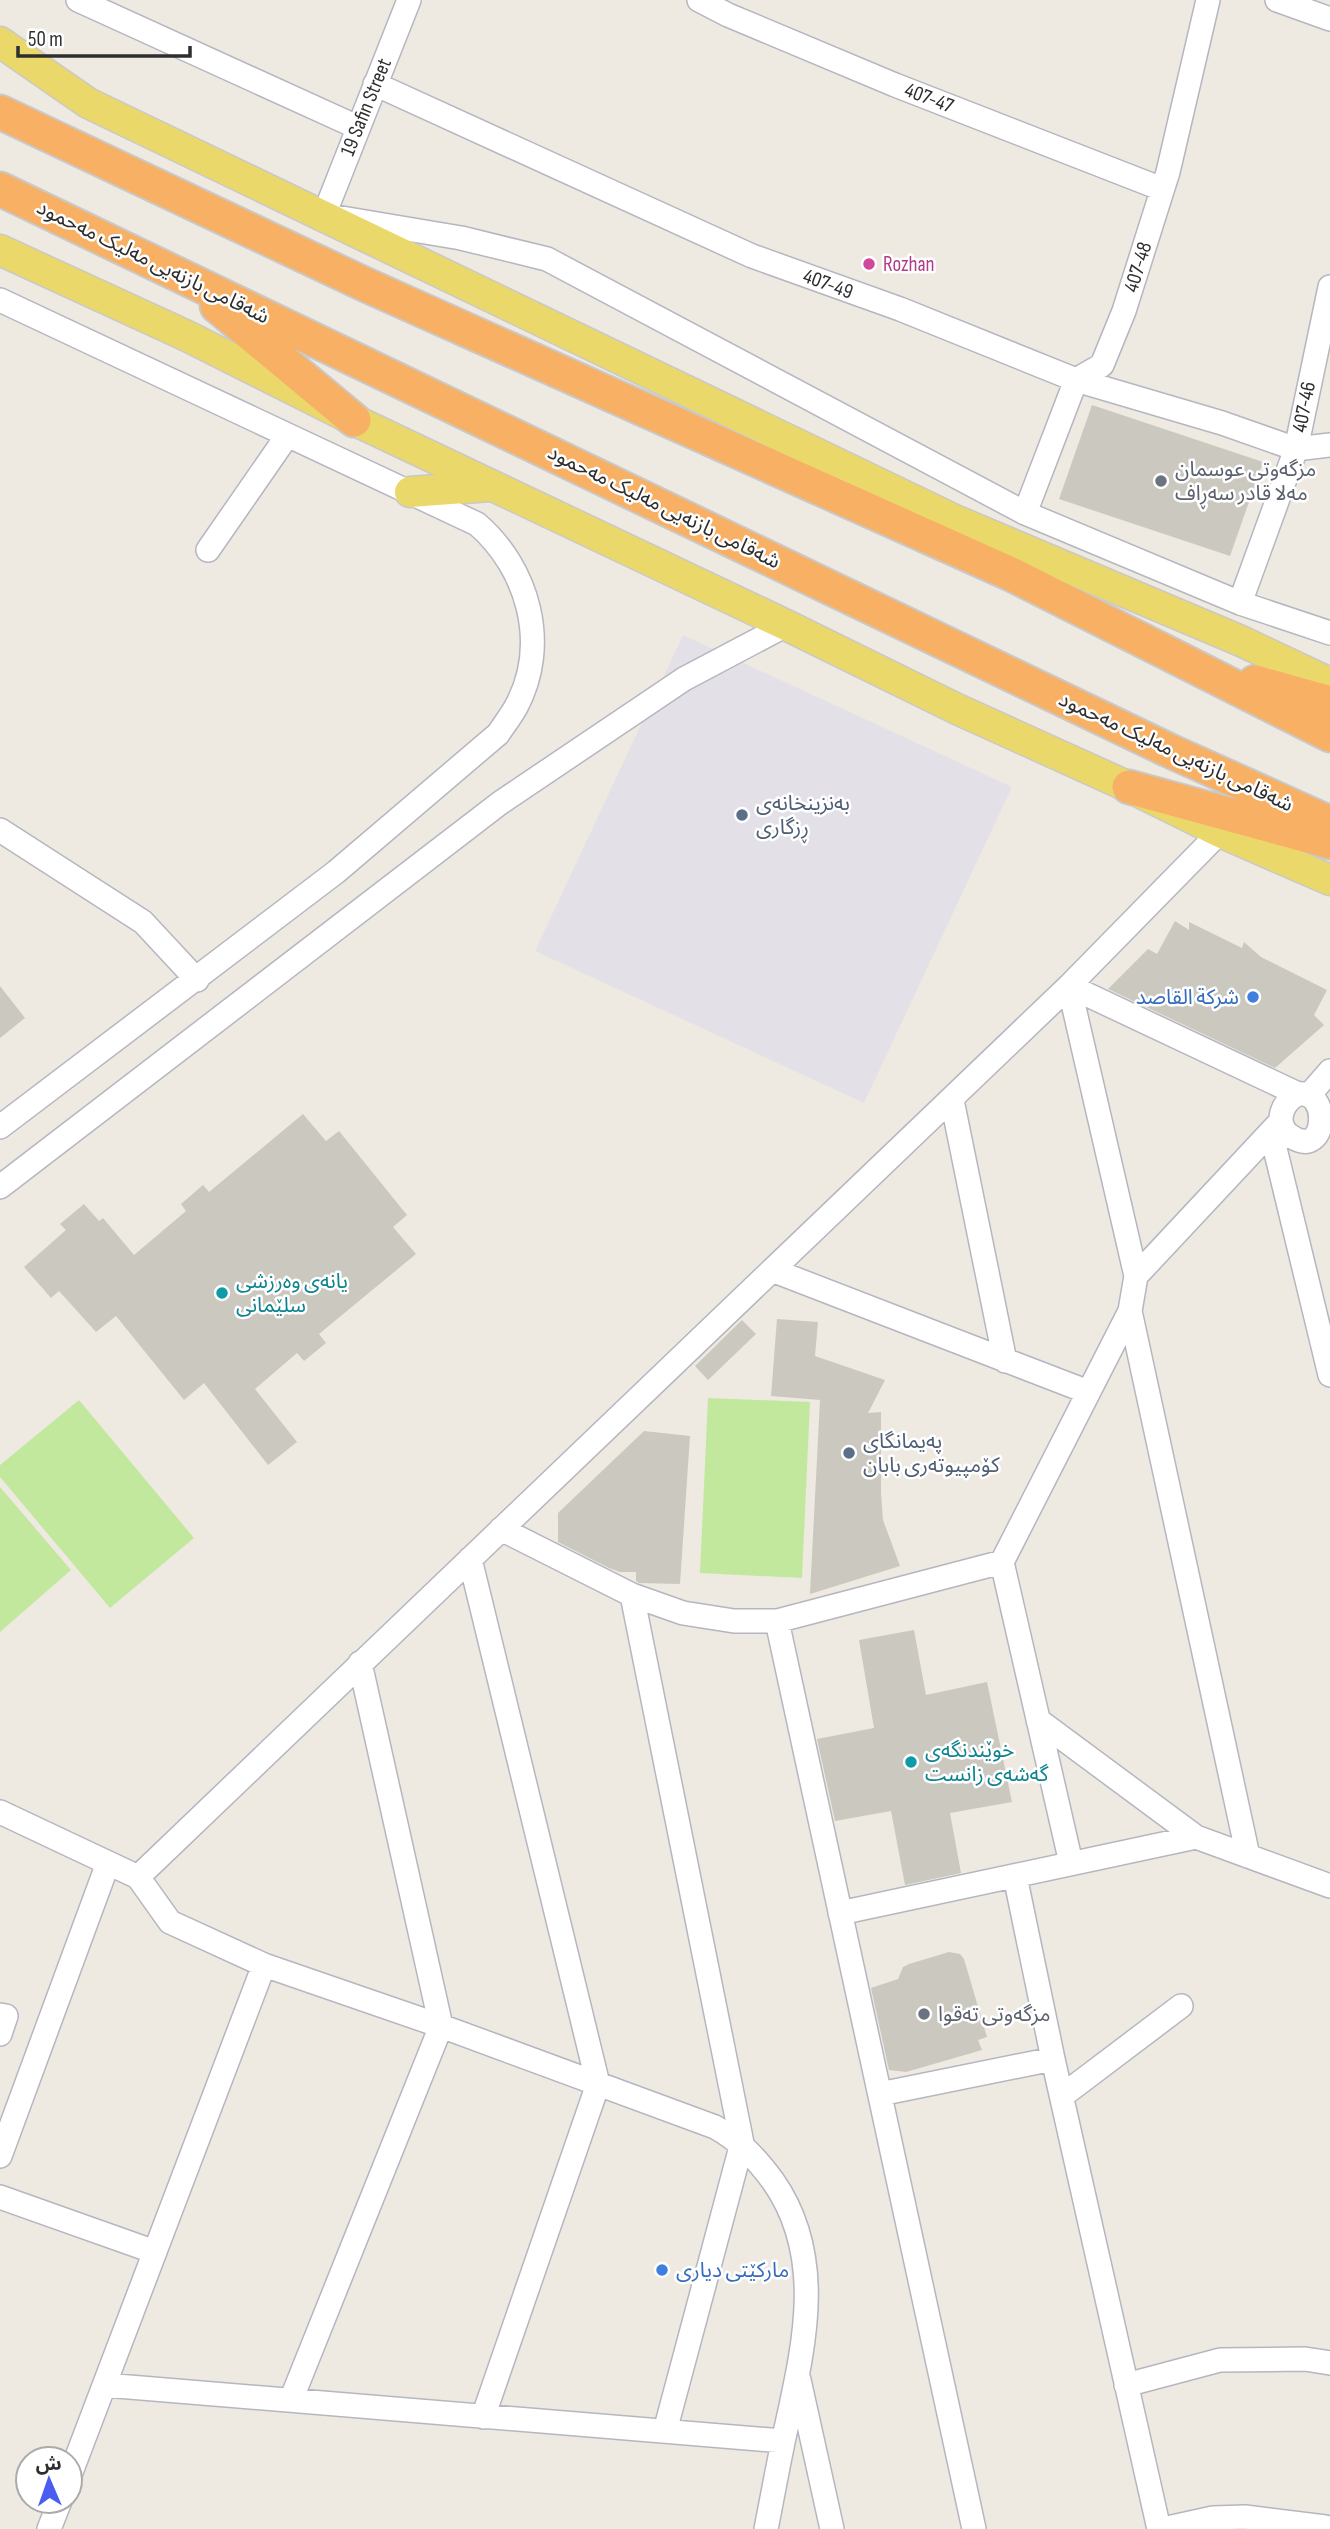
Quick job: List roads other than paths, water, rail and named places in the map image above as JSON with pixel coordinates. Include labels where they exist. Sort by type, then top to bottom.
[{"type":"highway","points":[[0,112],[364,284],[1011,574],[1330,735]]},
{"type":"highway","name":"شەقامی بازنەیی مەلیک مەحمود","points":[[0,189],[1168,750],[1330,823]]},
{"type":"highway","points":[[177,273],[354,420]]},
{"type":"highway","points":[[1182,661],[1330,703]]},
{"type":"highway","points":[[1129,787],[1330,842]]},
{"type":"main road","points":[[0,42],[88,103],[957,521],[1241,641],[1330,683]]},
{"type":"main road","points":[[0,250],[187,336],[354,420],[957,709],[1129,787],[1220,832],[1330,880]]},
{"type":"main road","points":[[410,492],[494,486]]},
{"type":"street","points":[[78,0],[357,127]]},
{"type":"street","name":"19 Safin Street","points":[[324,215],[409,0]]},
{"type":"street","name":"407-47","points":[[699,0],[728,15],[895,85],[1162,189]]},
{"type":"street","name":"407-48","points":[[1076,380],[1102,365],[1124,312],[1162,189],[1208,0]]},
{"type":"street","points":[[1277,0],[1330,19]]},
{"type":"street","name":"407-49","points":[[375,84],[752,256],[900,309],[1076,380],[1222,423],[1296,449]]},
{"type":"street","points":[[324,215],[461,238],[547,259],[1025,513],[1240,603],[1330,633]]},
{"type":"street","name":"407-46","points":[[1240,603],[1296,449],[1330,287]]},
{"type":"street","points":[[0,300],[477,524],[503,551],[516,572],[525,596],[534,639],[532,659],[517,706],[498,734],[336,873],[0,1127]]},
{"type":"street","points":[[1025,513],[1076,380]]},
{"type":"street","points":[[208,550],[287,436]]},
{"type":"street","points":[[1296,449],[1330,445]]},
{"type":"street","points":[[0,1187],[500,803],[684,679],[786,625]]},
{"type":"street","points":[[0,830],[143,922],[197,980]]},
{"type":"street","points":[[138,1877],[952,1100],[1069,986],[1220,832]]},
{"type":"street","points":[[1069,986],[1304,1094],[1321,1099],[1325,1105],[1328,1129],[1315,1139],[1300,1140],[1276,1127]]},
{"type":"street","points":[[1069,986],[1136,1276],[1130,1311],[1002,1562],[1071,1863]]},
{"type":"street","points":[[1136,1276],[1276,1127],[1285,1103],[1304,1094],[1330,1071]]},
{"type":"street","points":[[952,1100],[1004,1361]]},
{"type":"street","points":[[1276,1127],[1330,1375]]},
{"type":"street","points":[[772,1270],[1088,1392]]},
{"type":"street","points":[[1130,1311],[1248,1856]]},
{"type":"street","points":[[501,1529],[632,1595],[683,1613],[710,1618],[777,1621],[1002,1562]]},
{"type":"street","points":[[470,1559],[598,2084],[483,2417]]},
{"type":"street","points":[[632,1595],[742,2143],[665,2431]]},
{"type":"street","points":[[777,1621],[974,2529]]},
{"type":"street","points":[[291,2400],[441,2026],[360,1663]]},
{"type":"street","points":[[1038,1720],[1196,1837],[1330,1886]]},
{"type":"street","points":[[0,1812],[138,1877],[170,1922],[264,1965],[441,2026],[715,2127],[742,2143],[780,2191],[801,2242],[807,2282],[804,2346],[766,2529]]},
{"type":"street","points":[[841,1913],[1196,1837]]},
{"type":"street","points":[[0,2156],[108,1863]]},
{"type":"street","points":[[1015,1876],[1053,2059],[1161,2529],[1213,2518],[1245,2517],[1325,2528]]},
{"type":"street","points":[[82,2445],[264,1965]]},
{"type":"street","points":[[1062,2096],[1181,2006]]},
{"type":"street","points":[[0,2015],[6,2016],[0,2034]]},
{"type":"street","points":[[880,2094],[1053,2059]]},
{"type":"street","points":[[0,2197],[155,2252]]},
{"type":"street","points":[[1126,2385],[1220,2360],[1304,2359],[1330,2363]]},
{"type":"street","points":[[798,2374],[832,2529]]},
{"type":"street","points":[[105,2385],[783,2441]]},
{"type":"place","name":"Rozhan","points":[[869,264]]},
{"type":"place","name":"مزگەوتی عوسمان مەلا قادر سەڕاف","points":[[1161,481]]},
{"type":"place","name":"بەنزینخانەی ڕزگاری","points":[[742,815]]},
{"type":"place","name":"شركة القاصد","points":[[1253,997]]},
{"type":"place","name":"یانەی وەرزشی سلێمانی","points":[[222,1293]]},
{"type":"place","name":"پەیمانگای کۆمپیوتەری بابان","points":[[849,1453]]},
{"type":"place","name":"خوێندنگەی گەشەی زانست","points":[[911,1762]]},
{"type":"place","name":"مزگەوتی تەقوا","points":[[924,2014]]},
{"type":"place","name":"مارکێتی دیاری","points":[[662,2270]]}]
